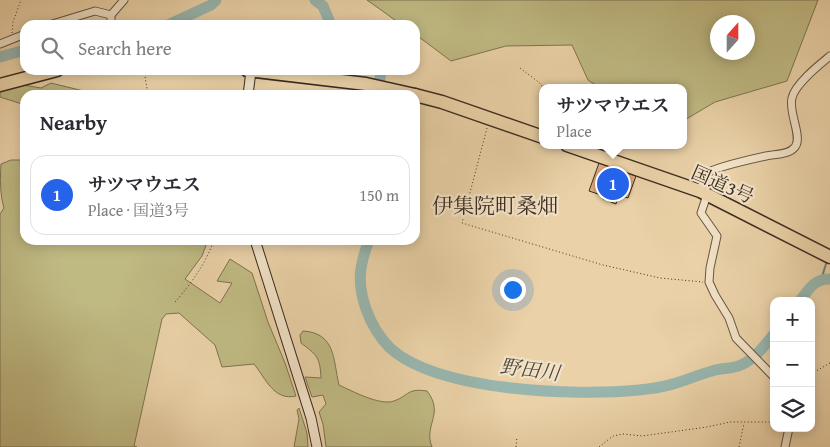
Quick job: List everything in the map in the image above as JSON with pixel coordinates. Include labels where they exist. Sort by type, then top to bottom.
[{"type":"highway","points":[[0,85],[38,75]]},
{"type":"highway","points":[[286,75],[366,84],[395,90]]},
{"type":"highway","points":[[420,96],[539,136]]},
{"type":"highway","name":"国道3号","points":[[578,149],[703,193],[830,257]]},
{"type":"street","points":[[65,20],[95,11],[111,20],[124,0]]},
{"type":"street","points":[[0,44],[20,36]]},
{"type":"street","points":[[770,373],[736,338],[729,318],[709,282],[717,236],[701,213],[703,193],[708,174],[715,169],[788,152],[795,148],[798,140],[791,107],[792,97],[797,88],[830,56]]},
{"type":"street","points":[[249,90],[250,75]]},
{"type":"street","points":[[257,245],[311,418],[317,447]]},
{"type":"street","points":[[785,447],[788,432]]},
{"type":"path","points":[[12,38],[13,22],[21,0]]},
{"type":"path","points":[[520,68],[541,84]]},
{"type":"path","points":[[145,75],[147,90]]},
{"type":"path","points":[[490,118],[462,223],[603,265],[660,278],[709,282]]},
{"type":"path","points":[[175,302],[198,271],[212,245]]},
{"type":"path","points":[[815,371],[830,362]]},
{"type":"path","points":[[599,447],[613,436],[623,434],[642,436],[730,422],[770,422]]},
{"type":"path","points":[[739,447],[744,422]]},
{"type":"path","points":[[516,447],[517,437]]},
{"type":"shaded area","points":[[367,0],[818,0],[787,81],[715,102],[687,119],[687,84],[594,84],[588,80],[572,45],[506,46],[451,61],[420,38],[420,20],[395,20]]},
{"type":"shaded area","points":[[51,83],[80,90],[20,90],[20,103],[0,97],[0,92],[23,85],[41,88]]},
{"type":"shaded area","points":[[11,160],[20,160],[20,245],[206,245],[202,256],[185,279],[220,303],[232,283],[217,281],[230,259],[252,273],[296,396],[288,397],[276,392],[254,364],[222,367],[215,345],[179,313],[166,314],[162,319],[134,446],[137,447],[0,447],[0,214],[4,208],[0,181],[1,164]]},
{"type":"shaded area","points":[[303,331],[314,333],[327,342],[334,357],[339,385],[366,397],[388,402],[399,399],[412,391],[427,391],[434,406],[430,432],[432,447],[326,447],[323,424],[319,412],[326,404],[323,395],[312,397],[305,377],[321,378],[320,365],[317,357],[301,343],[300,335]]},
{"type":"shaded area","points":[[299,408],[307,433],[308,447],[294,447],[299,419],[297,410]]},
{"type":"building","points":[[599,163],[636,176],[628,198],[619,195],[616,204],[603,199],[604,196],[589,191]]},
{"type":"waterway","name":"野田川","points":[[179,20],[211,5],[216,0]]},
{"type":"waterway","name":"野田川","points":[[315,0],[323,6],[329,20]]},
{"type":"waterway","name":"野田川","points":[[0,57],[20,51]]},
{"type":"waterway","name":"野田川","points":[[379,90],[380,75]]},
{"type":"waterway","name":"野田川","points":[[367,245],[360,274],[361,291],[368,314],[382,339],[390,348],[412,363],[441,374],[473,382],[545,391],[612,392],[654,388],[674,384],[715,370],[741,365],[755,355],[770,339]]},
{"type":"waterway","points":[[821,280],[826,264]]},
{"type":"waterway","name":"野田川","points":[[803,297],[820,280],[830,279]]},
{"type":"place","name":"サツマウエス","points":[[613,184]]},
{"type":"district","name":"伊集院町桑畑","points":[[495,205]]}]
